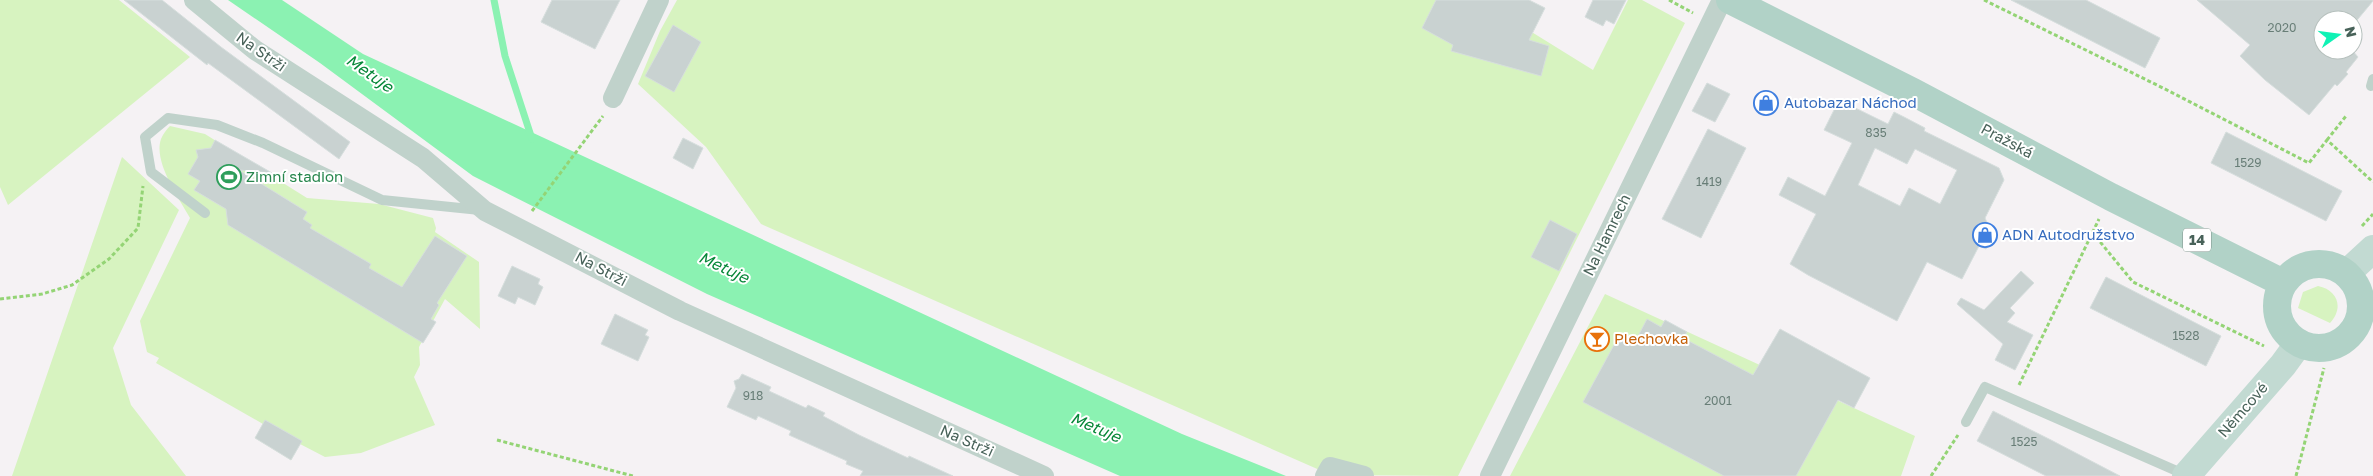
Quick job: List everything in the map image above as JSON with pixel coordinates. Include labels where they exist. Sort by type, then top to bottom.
[{"type":"main road","name":"Pražská","points":[[1730,0],[1913,92],[2111,197],[2283,283]]},
{"type":"main road","points":[[2313,264],[2331,265],[2346,274],[2355,282],[2362,305],[2364,332],[2347,338],[2336,345],[2324,348],[2311,348],[2298,343],[2289,336],[2278,316],[2277,304],[2283,283],[2291,274],[2313,264]]},
{"type":"street","name":"Na Strži","points":[[194,0],[255,50],[423,158],[485,211],[680,311],[1044,476]]},
{"type":"street","points":[[612,98],[659,0]]},
{"type":"street","name":"Na Hamrech","points":[[1491,473],[1722,0]]},
{"type":"street","points":[[2346,274],[2366,238]]},
{"type":"street","name":"Němcové","points":[[2186,476],[2283,365],[2298,343]]},
{"type":"street","points":[[1325,476],[1330,467],[1364,476]]},
{"type":"lane","points":[[205,213],[151,172],[144,136],[168,118],[217,125],[263,143],[382,200],[485,211]]},
{"type":"lane","points":[[1966,422],[1985,387],[2186,476]]},
{"type":"path","points":[[1669,0],[1693,13]]},
{"type":"path","points":[[1984,0],[2163,88],[2308,163],[2346,116]]},
{"type":"path","points":[[528,215],[600,121]]},
{"type":"path","points":[[2326,140],[2373,182]]},
{"type":"path","points":[[0,299],[42,294],[72,284],[109,260],[138,228],[142,187]]},
{"type":"path","points":[[2366,238],[2373,214]]},
{"type":"path","points":[[2013,398],[2099,219]]},
{"type":"path","points":[[2092,232],[2133,282],[2264,346]]},
{"type":"path","points":[[2296,476],[2324,368]]},
{"type":"path","points":[[1931,476],[1966,422]]},
{"type":"path","points":[[497,440],[633,476]]},
{"type":"shaded area","points":[[0,0],[119,0],[190,57],[8,205],[0,187]]},
{"type":"shaded area","points":[[677,0],[1480,0],[1593,70],[1628,0],[1642,0],[1685,23],[1458,476],[1331,475],[761,224],[706,147],[638,84],[660,31]]},
{"type":"shaded area","points":[[170,126],[205,134],[307,198],[379,204],[433,218],[436,228],[435,232],[479,262],[480,329],[445,299],[419,347],[420,365],[414,377],[435,425],[361,453],[325,457],[300,444],[291,460],[255,438],[263,424],[156,363],[159,358],[147,352],[140,321],[190,218],[168,180],[161,158],[159,148],[161,139]]},
{"type":"shaded area","points":[[122,157],[179,210],[113,348],[131,405],[186,476],[12,476]]},
{"type":"shaded area","points":[[2318,286],[2330,291],[2337,300],[2337,311],[2330,323],[2298,308],[2303,292]]},
{"type":"shaded area","points":[[1605,294],[1915,436],[1901,476],[1510,476]]},
{"type":"water","name":"Metuje","points":[[228,0],[282,0],[363,54],[1182,434],[1286,476],[1120,476],[707,294],[473,176],[320,63]]},
{"type":"building","points":[[124,0],[162,0],[221,47],[350,142],[339,159],[208,63],[207,65]]},
{"type":"building","points":[[552,0],[620,0],[595,49],[541,22]]},
{"type":"building","points":[[1436,0],[1529,0],[1545,8],[1529,40],[1549,46],[1541,76],[1451,51],[1453,45],[1422,28]]},
{"type":"building","points":[[1593,0],[1626,0],[1614,24],[1606,20],[1603,26],[1585,17]]},
{"type":"building","points":[[2011,0],[2086,0],[2160,38],[2145,68]]},
{"type":"building","points":[[2197,0],[2373,0],[2363,13],[2363,10],[2313,10],[2313,60],[2356,60],[2346,72],[2348,74],[2337,86],[2335,84],[2309,115],[2265,80],[2240,56],[2250,45]]},
{"type":"building","points":[[673,25],[701,42],[674,92],[645,76]]},
{"type":"building","points":[[1707,83],[1730,94],[1715,122],[1692,111]]},
{"type":"building","points":[[1839,100],[1888,124],[1894,112],[1925,128],[1924,131],[1999,168],[2004,180],[1985,218],[1993,236],[1986,249],[1979,246],[1962,279],[1927,262],[1897,321],[1790,264],[1816,214],[1779,195],[1788,177],[1825,196],[1852,143],[1824,130]],"holes":[[[1875,148],[1907,164],[1915,149],[1957,170],[1940,204],[1909,188],[1900,206],[1858,185]]]},
{"type":"building","points":[[1708,129],[1746,148],[1701,238],[1662,219]]},
{"type":"building","points":[[2226,132],[2342,191],[2326,221],[2211,163]]},
{"type":"building","points":[[683,138],[703,148],[693,169],[673,158]]},
{"type":"building","points":[[215,140],[272,173],[239,170],[307,212],[303,219],[312,225],[310,228],[371,264],[369,268],[402,287],[435,236],[467,256],[437,303],[439,305],[431,319],[436,322],[423,343],[228,225],[226,209],[194,190],[200,181],[188,174],[198,157],[196,150],[211,148]]},
{"type":"building","points":[[1550,220],[1577,234],[1559,271],[1531,257]]},
{"type":"building","points":[[512,266],[540,279],[538,284],[543,287],[535,305],[518,297],[515,304],[498,296]]},
{"type":"building","points":[[2021,271],[2034,283],[2010,308],[2015,313],[2007,322],[2033,335],[2015,370],[1995,360],[2003,344],[1957,304],[1961,298],[1984,310]]},
{"type":"building","points":[[2106,277],[2221,336],[2206,366],[2090,308]]},
{"type":"building","points":[[615,314],[648,330],[645,335],[649,337],[638,361],[601,344]]},
{"type":"building","points":[[1647,319],[1661,327],[1665,320],[1687,332],[1683,338],[1753,375],[1780,329],[1870,378],[1854,408],[1838,400],[1796,476],[1724,476],[1583,402],[1620,334],[1635,342]]},
{"type":"building","points":[[742,374],[771,387],[769,391],[806,408],[808,405],[825,413],[823,416],[859,435],[953,476],[860,476],[863,471],[846,464],[847,461],[789,435],[791,431],[758,416],[756,420],[727,407],[736,388],[734,381],[739,379]]},
{"type":"building","points":[[1993,411],[2120,476],[2046,476],[1977,441]]},
{"type":"building","points":[[265,420],[302,441],[291,460],[255,438]]},
{"type":"waterway","points":[[494,0],[505,56],[532,139]]},
{"type":"place","name":"Autobazar Náchod","points":[[1766,103]]},
{"type":"place","name":"Zimní stadion","points":[[229,177]]},
{"type":"place","name":"ADN Autodružstvo","points":[[1985,235]]},
{"type":"place","name":"Plechovka","points":[[1597,339]]}]
